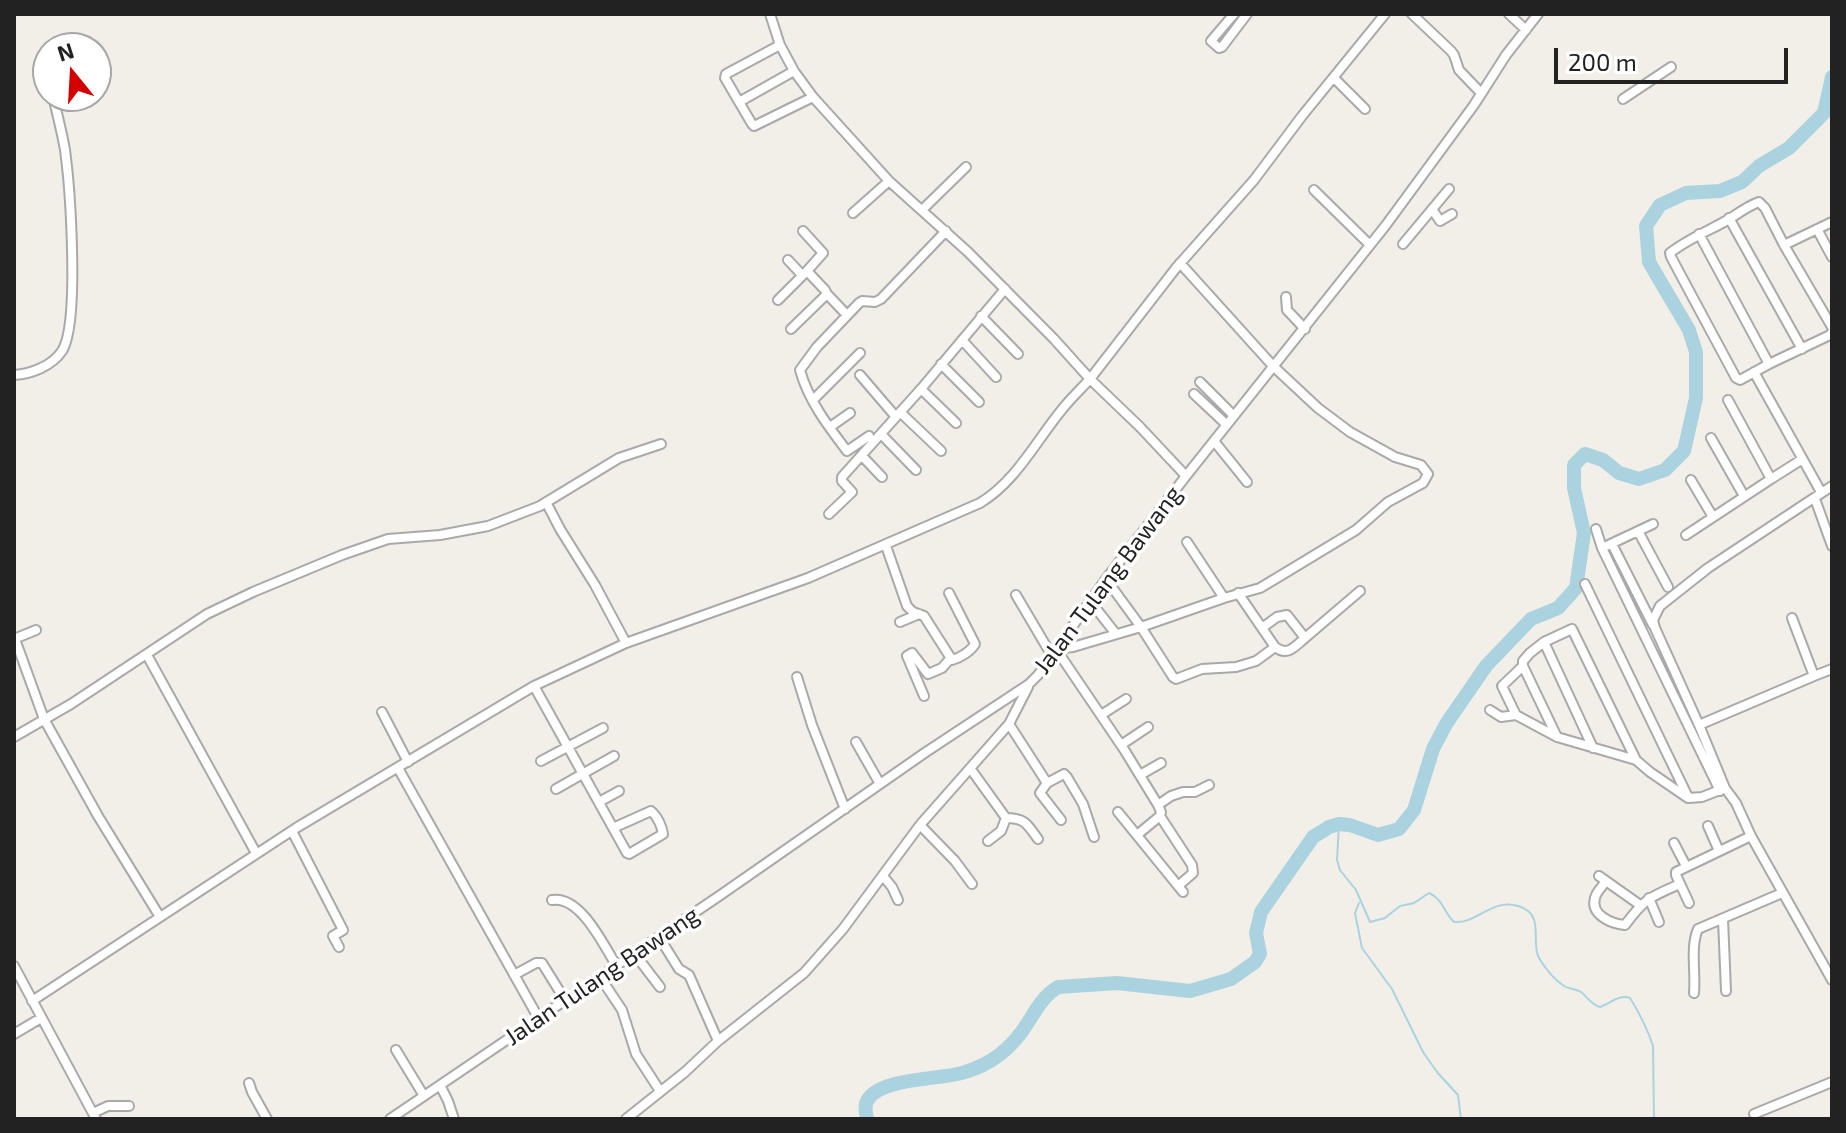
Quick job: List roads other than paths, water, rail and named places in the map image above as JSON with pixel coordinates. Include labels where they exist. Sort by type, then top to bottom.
[{"type":"street","points":[[770,14],[780,45],[813,97],[889,181],[1005,289],[1186,476]]},
{"type":"street","points":[[1234,14],[1211,41],[1219,48],[1247,14]]},
{"type":"street","points":[[32,1001],[256,853],[534,686],[626,643],[794,584],[886,546],[994,495],[1180,263],[1254,180],[1385,14]]},
{"type":"street","points":[[1412,14],[1454,55],[1459,70],[1481,93]]},
{"type":"street","points":[[1509,14],[1526,30]]},
{"type":"street","name":"Jalan Tulang Bawang","points":[[390,1119],[1029,684],[1226,424],[1370,245],[1538,14]]},
{"type":"street","points":[[780,45],[726,74],[725,78],[752,124],[754,126],[813,97]]},
{"type":"street","points":[[1623,99],[1671,67]]},
{"type":"street","points":[[739,102],[794,71]]},
{"type":"street","points":[[1334,78],[1365,109]]},
{"type":"street","points":[[14,375],[50,363],[67,342],[71,316],[72,250],[65,150],[57,112]]},
{"type":"street","points":[[922,210],[966,167]]},
{"type":"street","points":[[853,213],[889,181]]},
{"type":"street","points":[[1403,244],[1449,189]]},
{"type":"street","points":[[1314,190],[1370,245]]},
{"type":"street","points":[[1759,202],[1832,333],[1740,380],[1736,378],[1671,257],[1670,253],[1699,234],[1759,202]]},
{"type":"street","points":[[1432,209],[1440,221],[1452,214]]},
{"type":"street","points":[[1729,218],[1802,349]]},
{"type":"street","points":[[1784,245],[1832,222]]},
{"type":"street","points":[[1817,229],[1832,257]]},
{"type":"street","points":[[778,300],[823,253],[803,231]]},
{"type":"street","points":[[869,436],[847,451],[813,400],[800,370],[847,315],[862,301],[881,299],[946,231]]},
{"type":"street","points":[[1699,234],[1769,364]]},
{"type":"street","points":[[788,260],[825,290],[847,315]]},
{"type":"street","points":[[1056,649],[1067,649],[1141,627],[1260,588],[1356,530],[1388,502],[1423,483],[1428,474],[1421,465],[1395,457],[1350,432],[1318,408],[1273,366],[1180,263]]},
{"type":"street","points":[[829,514],[852,492],[841,479],[1005,289]]},
{"type":"street","points":[[791,329],[827,294]]},
{"type":"street","points":[[1286,297],[1287,310],[1305,329]]},
{"type":"street","points":[[981,316],[1018,354]]},
{"type":"street","points":[[962,340],[996,377]]},
{"type":"street","points":[[813,400],[860,353]]},
{"type":"street","points":[[941,364],[979,402]]},
{"type":"street","points":[[1754,372],[1818,495],[1832,546]]},
{"type":"street","points":[[860,375],[898,414],[941,451]]},
{"type":"street","points":[[1200,382],[1233,415]]},
{"type":"street","points":[[921,389],[956,423]]},
{"type":"street","points":[[1194,394],[1226,424]]},
{"type":"street","points":[[1728,400],[1771,479]]},
{"type":"street","points":[[830,427],[850,413]]},
{"type":"street","points":[[881,434],[916,470]]},
{"type":"street","points":[[1711,438],[1744,496]]},
{"type":"street","points":[[1214,441],[1247,482]]},
{"type":"street","points":[[14,737],[207,614],[253,592],[388,539],[440,535],[488,526],[540,506],[619,458],[661,444]]},
{"type":"street","points":[[862,456],[882,477]]},
{"type":"street","points":[[1686,535],[1801,460]]},
{"type":"street","points":[[1691,480],[1713,517]]},
{"type":"street","points":[[1655,628],[1653,620],[1660,606],[1708,568],[1832,486]]},
{"type":"street","points":[[546,502],[626,643]]},
{"type":"street","points":[[1607,546],[1653,524]]},
{"type":"street","points":[[1596,529],[1655,628],[1699,725],[1722,790]]},
{"type":"street","points":[[1638,531],[1668,587]]},
{"type":"street","points":[[1187,542],[1224,598]]},
{"type":"street","points":[[886,546],[907,606],[924,616],[950,659]]},
{"type":"street","points":[[1607,546],[1722,790],[1736,803],[1751,836],[1832,980]]},
{"type":"street","points":[[1106,579],[1176,679],[1202,669],[1236,667],[1256,661],[1275,647]]},
{"type":"street","points":[[1585,584],[1688,798]]},
{"type":"street","points":[[1238,593],[1275,647],[1285,652],[1360,591]]},
{"type":"street","points":[[918,681],[942,668],[950,659],[958,658],[972,649],[975,642],[949,593]]},
{"type":"street","points":[[1016,595],[1121,745],[1158,805],[1160,816],[1192,865],[1193,873],[1180,889],[1118,812]]},
{"type":"street","points":[[1090,601],[1116,634]]},
{"type":"street","points":[[900,622],[920,614]]},
{"type":"street","points":[[1262,628],[1277,617],[1287,615],[1305,638]]},
{"type":"street","points":[[1792,618],[1814,676]]},
{"type":"street","points":[[1557,737],[1523,661],[1544,642],[1572,629],[1636,760],[1688,798],[1722,790]]},
{"type":"street","points":[[36,630],[15,639],[44,719],[98,816],[160,917]]},
{"type":"street","points":[[1544,642],[1593,748]]},
{"type":"street","points":[[924,696],[907,655],[912,653],[928,674]]},
{"type":"street","points":[[147,655],[256,853]]},
{"type":"street","points":[[1516,715],[1502,686],[1523,666]]},
{"type":"street","points":[[1699,725],[1832,669]]},
{"type":"street","points":[[797,677],[808,715],[845,809]]},
{"type":"street","points":[[626,1119],[804,973],[843,929],[920,825],[1009,724],[1029,684]]},
{"type":"street","points":[[534,686],[629,854]]},
{"type":"street","points":[[1101,715],[1126,699]]},
{"type":"street","points":[[1490,710],[1501,717],[1516,715],[1557,737],[1636,760]]},
{"type":"street","points":[[382,712],[408,762]]},
{"type":"street","points":[[1009,724],[1047,783]]},
{"type":"street","points":[[1121,745],[1148,727]]},
{"type":"street","points":[[541,761],[603,728]]},
{"type":"street","points":[[856,742],[880,784]]},
{"type":"street","points":[[556,789],[614,756]]},
{"type":"street","points":[[1140,775],[1161,763]]},
{"type":"street","points":[[398,768],[539,1019]]},
{"type":"street","points":[[970,768],[1006,818]]},
{"type":"street","points":[[1061,820],[1040,791],[1047,783],[1064,774],[1083,804],[1094,837]]},
{"type":"street","points":[[1158,805],[1176,794],[1195,792],[1209,785]]},
{"type":"street","points":[[599,802],[619,791]]},
{"type":"street","points":[[613,828],[651,811],[662,829],[662,836],[620,858]]},
{"type":"street","points":[[1137,835],[1160,816]]},
{"type":"street","points":[[1006,818],[1019,818],[1038,839]]},
{"type":"street","points":[[988,841],[1001,831],[1006,818]]},
{"type":"street","points":[[920,825],[955,861],[972,884]]},
{"type":"street","points":[[1708,826],[1719,851]]},
{"type":"street","points":[[292,831],[343,930],[333,936],[339,947]]},
{"type":"street","points":[[1689,903],[1676,872],[1751,836]]},
{"type":"street","points":[[1674,843],[1686,866]]},
{"type":"street","points":[[883,876],[898,900]]},
{"type":"street","points":[[1640,905],[1603,879],[1594,900],[1600,916],[1625,925],[1649,898],[1680,884]]},
{"type":"street","points":[[1694,993],[1695,932],[1782,893]]},
{"type":"street","points":[[1649,898],[1659,922]]},
{"type":"street","points":[[552,900],[570,903],[581,911],[616,965]]},
{"type":"street","points":[[1723,919],[1726,991]]},
{"type":"street","points":[[659,937],[679,969],[689,975],[718,1041]]},
{"type":"street","points":[[634,953],[660,987]]},
{"type":"street","points":[[514,975],[542,963],[565,1000]]},
{"type":"street","points":[[14,966],[95,1116],[108,1106],[129,1106]]},
{"type":"street","points":[[600,977],[622,1010],[636,1054],[660,1091]]},
{"type":"street","points":[[14,1034],[41,1018]]},
{"type":"street","points":[[396,1050],[424,1096]]},
{"type":"street","points":[[1754,1114],[1832,1082]]},
{"type":"street","points":[[249,1083],[267,1119]]},
{"type":"street","points":[[440,1085],[454,1119]]},
{"type":"waterway","points":[[867,1119],[867,1101],[884,1087],[955,1075],[993,1060],[1015,1040],[1044,999],[1058,987],[1117,983],[1190,991],[1231,979],[1255,962],[1260,954],[1256,933],[1261,912],[1313,837],[1339,824],[1378,835],[1399,829],[1414,810],[1433,749],[1446,724],[1486,666],[1531,619],[1558,608],[1576,588],[1584,533],[1574,488],[1574,465],[1585,454],[1603,460],[1619,473],[1639,479],[1665,470],[1684,451],[1696,398],[1696,352],[1689,330],[1649,262],[1646,226],[1660,205],[1686,193],[1720,191],[1742,182],[1759,166],[1789,148],[1824,113],[1832,77]]},
{"type":"waterway","points":[[1339,824],[1337,860],[1340,870],[1356,890],[1370,922],[1385,918],[1400,906],[1414,903],[1429,893],[1454,922],[1462,922],[1500,905],[1518,906],[1527,910],[1535,921],[1537,951],[1550,974],[1600,1007],[1619,998],[1630,998],[1653,1046],[1654,1119]]},
{"type":"waterway","points":[[1359,903],[1355,913],[1362,948],[1392,989],[1423,1052],[1458,1095],[1461,1119]]}]
